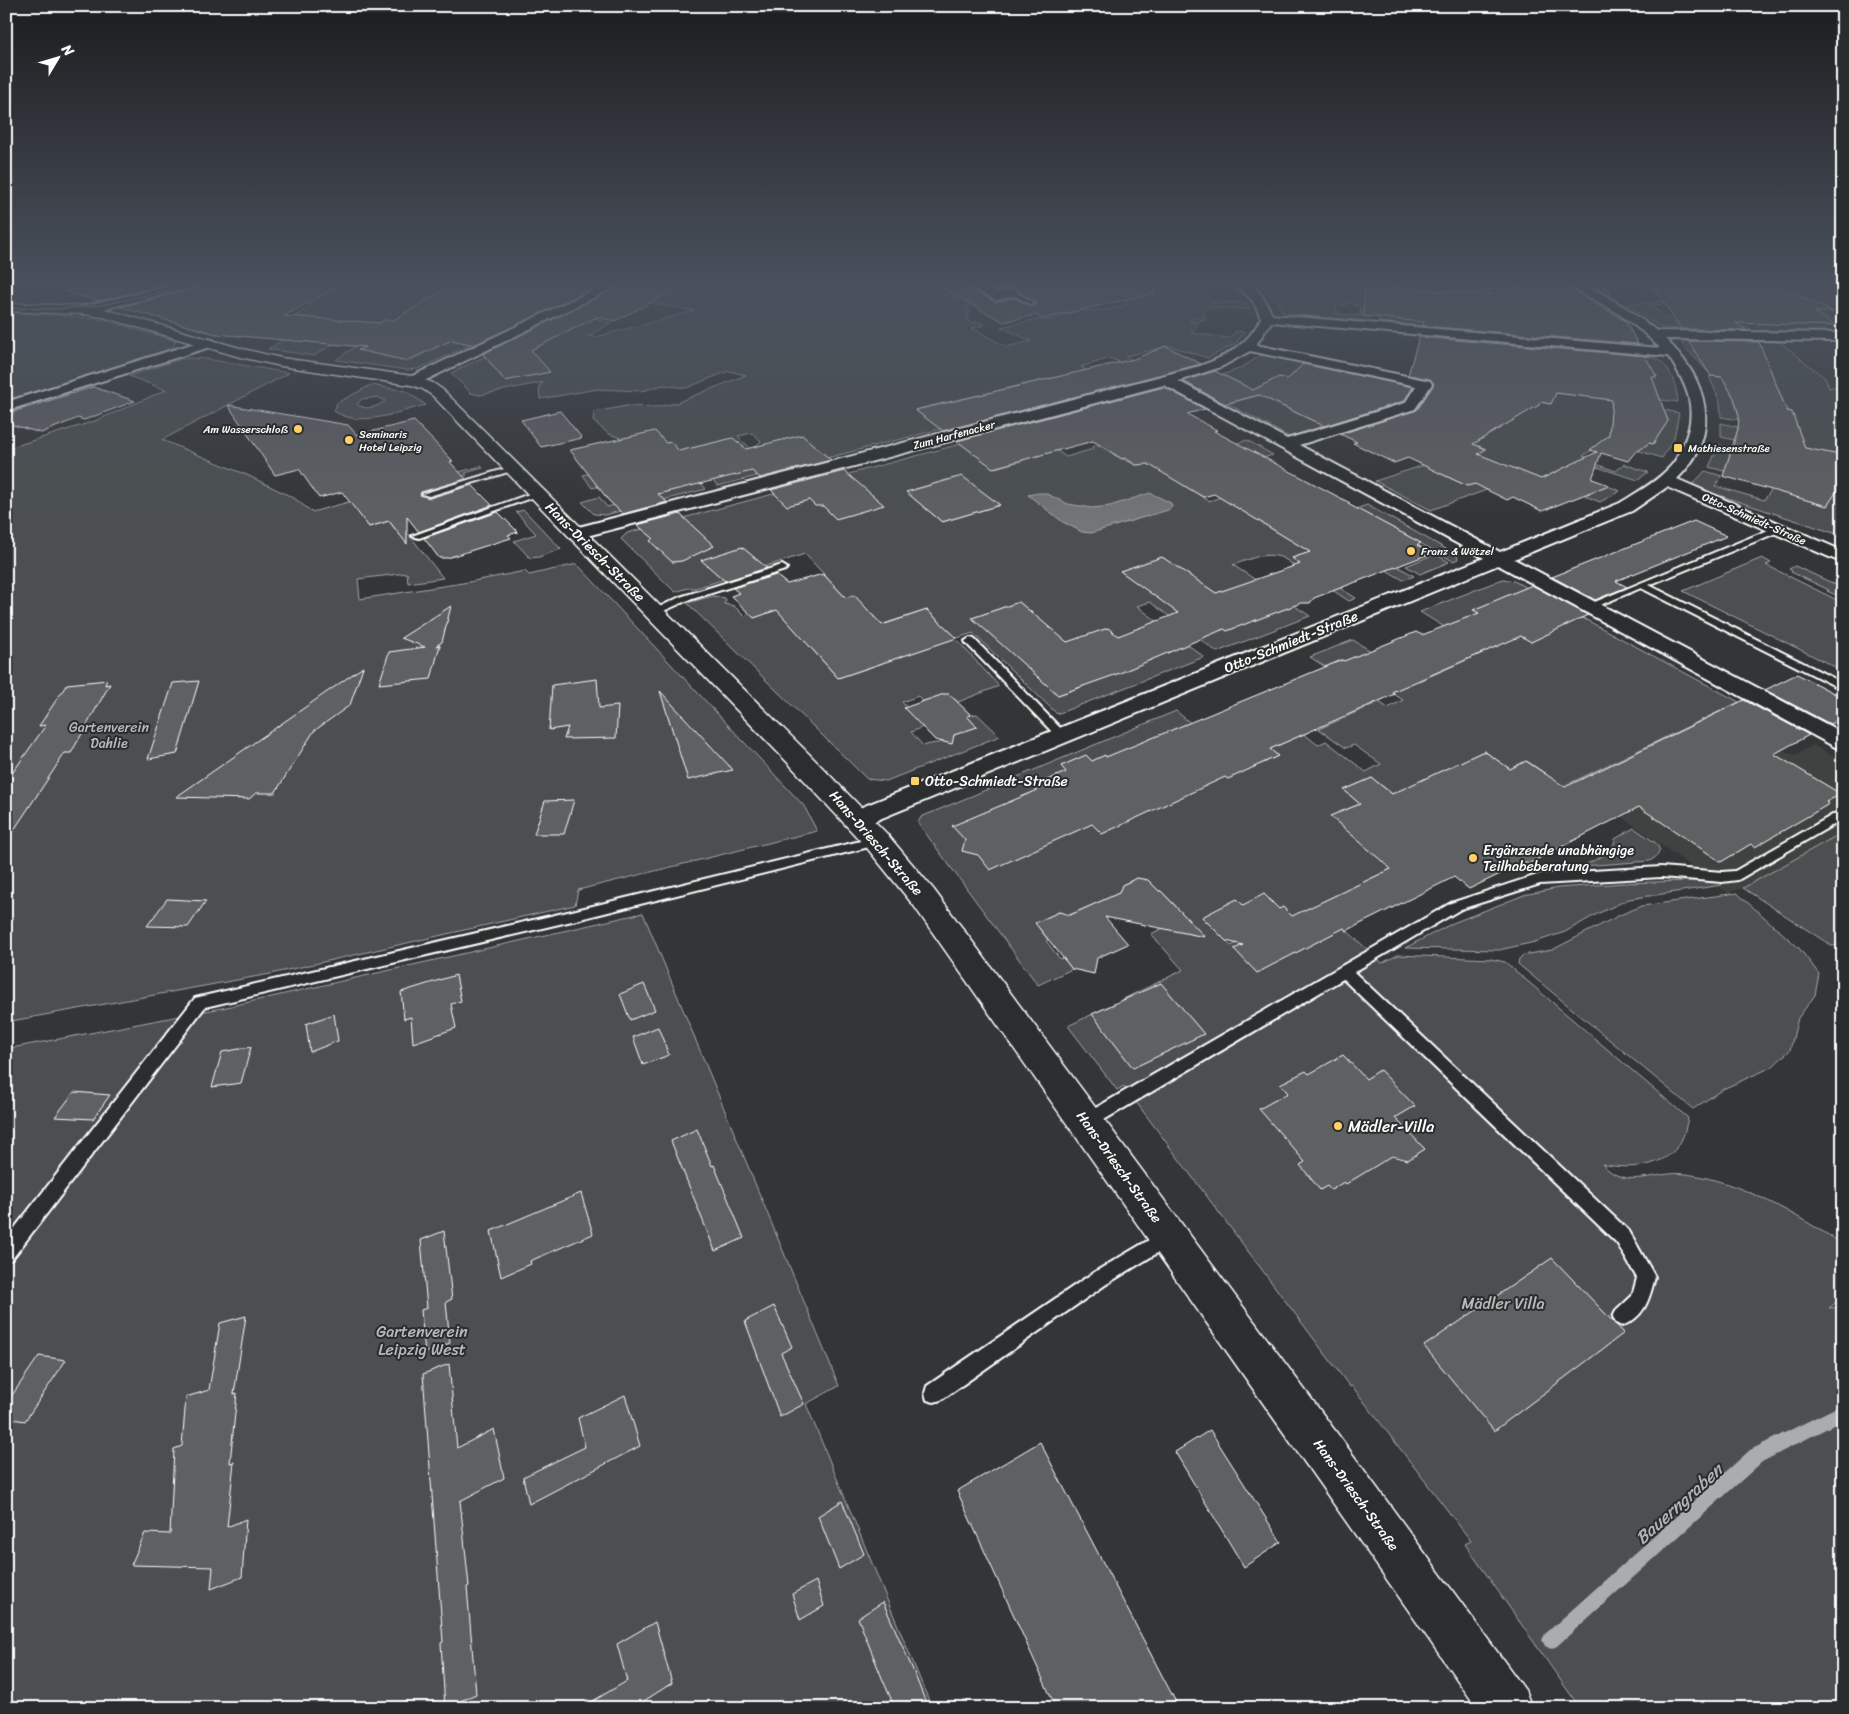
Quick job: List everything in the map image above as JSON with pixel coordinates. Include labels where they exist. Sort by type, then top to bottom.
[{"type":"main road","name":"Hans-Driesch-Straße","points":[[288,363],[413,382],[428,386],[438,393],[867,830],[924,898],[1507,1708]]},
{"type":"street","points":[[6,407],[145,363]]},
{"type":"street","points":[[413,382],[452,363]]},
{"type":"street","name":"Zum Harfenacker","points":[[577,534],[1165,380],[1218,363]]},
{"type":"street","points":[[1287,444],[1410,406],[1425,384],[1324,363]]},
{"type":"street","name":"Otto-Schmiedt-Straße","points":[[867,830],[1062,735],[1626,507],[1666,480],[1688,454],[1700,423],[1696,394],[1688,374],[1680,363]]},
{"type":"street","points":[[1165,380],[1843,742]]},
{"type":"street","name":"Otto-Schmiedt-Straße","points":[[1666,480],[1843,558]]},
{"type":"lane","points":[[426,494],[514,470]]},
{"type":"lane","points":[[416,536],[538,494]]},
{"type":"lane","points":[[1590,606],[1778,529]]},
{"type":"lane","points":[[654,612],[683,599],[782,568]]},
{"type":"lane","points":[[1642,585],[1843,687]]},
{"type":"lane","points":[[970,641],[1044,719],[1062,735]]},
{"type":"lane","points":[[1086,1122],[1456,906],[1540,879],[1661,872],[1722,877],[1738,874],[1843,813]]},
{"type":"lane","points":[[6,1253],[200,1002],[572,916],[867,830]]},
{"type":"lane","points":[[1345,972],[1623,1237],[1646,1277],[1640,1301],[1622,1317]]},
{"type":"lane","points":[[934,1393],[1099,1279],[1169,1236]]},
{"type":"shaded area","points":[[1806,363],[1843,363],[1843,436],[1826,379]]},
{"type":"shaded area","points":[[1045,493],[1068,504],[1092,508],[1110,506],[1150,493],[1171,503],[1172,507],[1168,510],[1091,533],[1082,532],[1063,522],[1028,495]]},
{"type":"shaded area","points":[[1745,700],[1809,735],[1782,750],[1795,755],[1813,745],[1843,762],[1843,832],[1743,888],[1728,893],[1574,782]]},
{"type":"green space","points":[[6,363],[126,363],[6,402]]},
{"type":"green space","name":"Gartenverein Dahlie","points":[[169,363],[230,363],[289,373],[162,440],[247,475],[294,498],[312,512],[481,466],[483,468],[465,473],[467,475],[446,481],[361,516],[369,527],[389,521],[395,529],[400,528],[407,532],[443,578],[408,583],[407,573],[358,579],[360,599],[525,571],[529,575],[577,564],[804,806],[817,831],[578,890],[575,905],[270,974],[6,1022],[6,449],[95,421],[166,390],[129,376]]},
{"type":"green space","points":[[357,363],[431,363],[418,369],[407,370]]},
{"type":"green space","points":[[471,363],[1094,363],[1081,367],[1114,385],[807,463],[761,449],[757,445],[761,441],[752,433],[738,436],[752,450],[751,470],[757,476],[718,486],[688,454],[701,483],[706,489],[605,515],[594,514],[582,502],[599,497],[607,507],[642,498],[623,481],[592,488],[583,475],[631,464],[621,438],[609,434],[593,421],[594,412],[627,406],[656,407],[676,403],[746,375],[729,371],[686,388],[663,385],[642,391],[597,389],[540,399],[539,386],[544,382],[480,395],[471,393],[451,373]]},
{"type":"green space","points":[[1249,363],[1312,363],[1336,368],[1325,380],[1401,405],[1293,439],[1193,385],[1239,369]],"holes":[[[1279,404],[1331,416],[1314,421]]]},
{"type":"green space","points":[[1547,363],[1662,363],[1674,381],[1678,402],[1602,393],[1620,401],[1679,413],[1674,438],[1662,458],[1631,448],[1612,445],[1602,446],[1583,456],[1592,460],[1590,462],[1616,471],[1624,464],[1648,472],[1638,480],[1587,464],[1583,470],[1570,465],[1542,479],[1520,478],[1431,510],[1375,481],[1443,459],[1473,428],[1490,434],[1498,429],[1511,401],[1538,406],[1540,402],[1551,404]],"holes":[[[1439,473],[1493,477],[1467,486]]]},
{"type":"green space","points":[[1700,363],[1806,363],[1826,379],[1829,388],[1843,385],[1843,536],[1691,486],[1705,471],[1722,476],[1715,486],[1764,500],[1775,485],[1709,467],[1719,445],[1758,454],[1760,446],[1721,437],[1721,423],[1738,427],[1737,433],[1782,427],[1721,417],[1720,402],[1709,376],[1739,379],[1736,374],[1708,372]]},
{"type":"green space","points":[[371,385],[406,391],[426,405],[368,419],[345,416],[334,411],[337,403]],"holes":[[[378,397],[385,401],[371,407],[357,404],[362,399]]]},
{"type":"green space","points":[[1032,425],[1043,441],[1066,457],[1093,449],[1092,447],[1107,442],[1114,455],[1136,465],[1195,456],[1247,440],[1273,455],[1180,483],[1209,501],[1252,487],[1333,517],[1367,505],[1457,555],[1458,559],[1453,561],[1394,529],[1363,546],[1414,576],[1403,580],[1352,550],[1292,558],[1356,598],[1349,601],[1283,558],[1270,555],[1252,558],[1233,565],[1310,616],[1217,652],[1150,602],[1137,606],[1204,657],[1057,714],[973,633],[957,638],[927,610],[886,623],[955,638],[999,686],[958,702],[949,694],[923,701],[918,696],[902,702],[923,727],[911,732],[923,746],[949,741],[953,739],[954,735],[976,727],[967,716],[977,714],[1000,736],[886,781],[867,779],[687,603],[713,596],[725,598],[724,604],[734,606],[744,616],[750,614],[754,618],[786,606],[815,626],[854,595],[846,598],[805,554],[696,588],[675,592],[621,539],[627,533]],"holes":[[[972,452],[1019,456],[1024,460],[995,468]],[[954,478],[969,482],[1000,505],[942,522],[913,498],[915,489]],[[1019,602],[1036,617],[973,618]],[[811,648],[883,663],[838,678]],[[1023,663],[1084,686],[1058,695]]]},
{"type":"green space","points":[[1605,485],[1620,491],[1600,502],[1585,496],[1590,493],[1585,491]]},
{"type":"green space","points":[[524,510],[561,549],[539,557],[530,558],[514,541],[536,534],[516,512]]},
{"type":"green space","points":[[1435,554],[1449,562],[1420,574],[1406,566]]},
{"type":"green space","points":[[1762,558],[1771,563],[1766,565],[1843,603],[1843,613],[1837,616],[1843,619],[1843,671],[1683,591]]},
{"type":"green space","points":[[1795,566],[1843,588],[1843,598],[1791,572],[1789,569]]},
{"type":"green space","name":"Mädler Villa","points":[[1503,579],[1514,581],[1739,702],[1318,904],[1382,963],[1398,955],[1491,959],[1505,962],[1688,1118],[1681,1141],[1667,1157],[1646,1165],[1624,1167],[1602,1164],[1612,1172],[1621,1177],[1632,1178],[1686,1174],[1728,1184],[1768,1201],[1843,1244],[1843,1297],[1829,1308],[1843,1307],[1843,1708],[1580,1708],[1465,1544],[1471,1541],[1352,1386],[1350,1387],[1124,1086],[1117,1090],[1068,1026],[1183,970],[1151,934],[1165,927],[1176,906],[1161,891],[1138,879],[1122,885],[1122,892],[1067,916],[1059,912],[1042,920],[1039,928],[1048,940],[1046,941],[1060,959],[1063,958],[1072,969],[1038,985],[918,823],[921,817],[1176,711],[1233,758],[1246,752],[1261,764],[1278,756],[1270,749],[1304,734],[1318,745],[1326,741],[1366,772],[1381,764],[1354,745],[1346,748],[1319,729],[1379,702],[1388,708],[1403,700],[1342,660],[1325,667],[1310,657],[1353,640],[1419,681],[1485,652],[1420,612]],"holes":[[[1484,751],[1510,769],[1527,761],[1546,774],[1471,811],[1427,778]],[[1372,778],[1417,813],[1331,816],[1360,804],[1344,790]],[[1264,895],[1279,909],[1292,916],[1231,946],[1208,922],[1237,899],[1243,905]]]},
{"type":"green space","points":[[1634,828],[1656,843],[1660,850],[1657,856],[1650,861],[1583,866],[1598,859],[1611,848],[1615,839]]},
{"type":"green space","points":[[1843,832],[1843,945],[1832,946],[1743,888]]},
{"type":"green space","points":[[1714,880],[1722,885],[1629,899],[1565,932],[1535,942],[1499,950],[1405,948],[1453,923],[1524,895],[1558,888],[1624,883]]},
{"type":"green space","points":[[1737,893],[1799,948],[1819,974],[1815,995],[1798,1018],[1790,1050],[1772,1067],[1723,1089],[1693,1109],[1518,964],[1519,959],[1523,955],[1552,950],[1620,915],[1642,906]]},
{"type":"green space","name":"Gartenverein Leipzig West","points":[[643,913],[839,1386],[806,1404],[932,1708],[6,1708],[6,1049],[227,1007]]},
{"type":"building","points":[[490,363],[542,363],[550,372],[505,381]]},
{"type":"building","points":[[1117,363],[1201,364],[943,431],[915,410]]},
{"type":"building","points":[[1411,363],[1649,363],[1657,377],[1652,377],[1668,421],[1653,444],[1649,443],[1636,451],[1628,461],[1601,453],[1592,479],[1609,485],[1542,511],[1513,497],[1507,500],[1475,484],[1467,486],[1408,458],[1394,463],[1353,443],[1357,442],[1340,434],[1417,410],[1434,384],[1430,379],[1408,375]],"holes":[[[1556,393],[1612,400],[1609,435],[1590,450],[1597,452],[1541,479],[1478,454],[1486,449],[1473,444],[1539,405],[1540,402],[1551,404]]]},
{"type":"building","points":[[1702,363],[1768,363],[1787,411],[1792,412],[1805,448],[1840,455],[1837,491],[1827,506],[1723,476],[1738,429],[1739,416],[1734,398],[1722,377],[1711,376]]},
{"type":"building","points":[[1303,364],[1413,387],[1404,401],[1324,426],[1259,395],[1225,404],[1183,381],[1215,371],[1253,390],[1279,377],[1288,379]]},
{"type":"building","points":[[93,387],[135,401],[84,420],[78,418],[41,433],[6,423],[6,414]]},
{"type":"building","points":[[1164,387],[1205,409],[1187,414],[1217,430],[1214,431],[1350,503],[1348,504],[1421,543],[1417,545],[1432,553],[1314,598],[1310,603],[1301,603],[1227,631],[1224,629],[1120,673],[1058,695],[972,618],[1019,602],[1067,642],[1108,628],[1118,636],[1178,613],[1120,571],[1162,557],[1216,593],[1300,564],[1292,558],[1310,552],[1214,494],[1203,497],[1148,464],[1136,465],[1125,458],[1122,459],[1093,441],[993,468],[957,441]]},
{"type":"building","points":[[228,405],[348,425],[357,435],[414,421],[453,461],[450,462],[466,479],[421,492],[420,495],[430,498],[472,485],[492,505],[419,532],[407,517],[407,544],[389,521],[369,527],[342,492],[319,498],[299,469],[275,475]]},
{"type":"building","points":[[560,411],[582,438],[541,447],[521,420]]},
{"type":"building","points":[[655,431],[666,443],[671,442],[679,451],[733,438],[746,449],[802,435],[831,460],[760,478],[752,471],[658,494],[667,502],[623,514],[609,501],[570,450]]},
{"type":"building","points":[[844,471],[884,505],[836,519],[823,506],[815,506],[809,500],[787,506],[771,490]]},
{"type":"building","points":[[962,476],[1000,505],[942,522],[906,492]]},
{"type":"building","points":[[498,512],[518,532],[508,535],[511,538],[447,558],[439,558],[424,538]]},
{"type":"building","points":[[680,514],[714,546],[682,561],[672,562],[650,541],[653,538],[637,525]]},
{"type":"building","points":[[1694,521],[1727,536],[1616,581],[1627,587],[1595,600],[1552,577]]},
{"type":"building","points":[[742,547],[767,568],[725,581],[701,560]]},
{"type":"building","points":[[823,574],[846,598],[854,595],[882,625],[927,610],[957,638],[838,678],[777,610],[754,618],[731,596],[739,593],[733,588],[776,575],[787,584]]},
{"type":"building","points":[[1532,585],[1588,615],[1531,642],[1521,636],[1392,692],[1395,694],[1270,749],[1278,756],[1228,779],[1225,777],[1102,834],[1092,824],[990,870],[978,855],[962,851],[965,840],[952,826],[1052,784],[1047,780],[1066,772],[1061,766],[1086,755],[1092,761],[1105,755],[1106,757],[1342,660],[1344,661],[1416,632],[1422,635],[1479,613],[1473,610]]},
{"type":"building","points":[[451,606],[442,642],[436,646],[440,645],[431,679],[379,684],[389,652],[425,647],[401,638]]},
{"type":"building","points":[[363,667],[350,705],[314,731],[275,793],[256,793],[249,799],[176,797]]},
{"type":"building","points":[[1797,674],[1843,698],[1843,718],[1830,724],[1765,690]]},
{"type":"building","points":[[597,679],[599,708],[618,706],[616,738],[564,739],[568,727],[549,730],[552,685]]},
{"type":"building","points":[[107,680],[105,685],[110,684],[71,753],[65,753],[6,842],[6,782],[46,725],[39,726],[67,684]]},
{"type":"building","points":[[199,681],[177,754],[148,759],[173,683]]},
{"type":"building","points":[[660,691],[733,770],[688,780]]},
{"type":"building","points":[[949,694],[971,715],[967,716],[977,727],[954,735],[952,744],[935,740],[904,708]]},
{"type":"building","points":[[1744,700],[1809,735],[1774,754],[1841,794],[1826,802],[1829,804],[1755,847],[1751,844],[1721,862],[1639,807],[1528,864],[1525,862],[1469,889],[1454,877],[1346,931],[1344,928],[1257,973],[1234,949],[1243,945],[1226,941],[1202,917],[1237,899],[1243,905],[1264,894],[1279,909],[1283,907],[1292,916],[1391,869],[1330,816],[1360,804],[1344,790],[1372,778],[1392,794],[1484,751],[1510,769],[1526,761],[1565,787]]},
{"type":"building","points":[[574,800],[564,834],[534,834],[545,801]]},
{"type":"building","points":[[1137,878],[1148,880],[1161,891],[1205,937],[1105,917],[1128,944],[1097,958],[1094,974],[1072,969],[1035,923],[1059,912],[1070,915],[1119,893],[1122,885]]},
{"type":"building","points":[[167,899],[206,901],[188,927],[147,926]]},
{"type":"building","points":[[456,975],[461,1001],[451,1004],[456,1028],[413,1043],[411,1017],[404,1019],[401,992]]},
{"type":"building","points":[[1161,983],[1204,1034],[1133,1068],[1092,1014]]},
{"type":"building","points":[[644,984],[655,1010],[630,1020],[620,994]]},
{"type":"building","points":[[334,1014],[338,1041],[310,1052],[306,1024]]},
{"type":"building","points":[[658,1027],[669,1055],[643,1065],[633,1037]]},
{"type":"building","points":[[251,1047],[241,1083],[212,1087],[222,1052]]},
{"type":"building","name":"Mädler-Villa","points":[[1343,1055],[1366,1079],[1380,1070],[1415,1106],[1395,1118],[1425,1149],[1408,1160],[1392,1156],[1346,1184],[1344,1182],[1331,1190],[1327,1186],[1320,1190],[1300,1165],[1305,1162],[1259,1109],[1288,1093],[1280,1084],[1306,1071],[1309,1074]]},
{"type":"building","points":[[74,1092],[110,1095],[93,1119],[55,1117]]},
{"type":"building","points":[[697,1129],[744,1238],[715,1251],[671,1141]]},
{"type":"building","points":[[581,1193],[593,1234],[530,1261],[531,1264],[501,1277],[491,1231]]},
{"type":"building","points":[[444,1231],[452,1299],[446,1302],[450,1343],[425,1353],[421,1310],[427,1308],[421,1240]]},
{"type":"building","points":[[1552,1258],[1624,1333],[1494,1431],[1424,1346]]},
{"type":"building","points":[[774,1306],[792,1347],[781,1353],[804,1404],[780,1417],[745,1321]]},
{"type":"building","points":[[246,1316],[234,1394],[237,1393],[230,1463],[234,1462],[227,1527],[246,1519],[242,1577],[211,1589],[213,1567],[131,1565],[145,1533],[170,1534],[174,1449],[182,1446],[186,1397],[209,1390],[220,1323]]},
{"type":"building","points":[[39,1356],[66,1360],[25,1421],[6,1418],[6,1404]]},
{"type":"building","points":[[449,1364],[457,1448],[494,1429],[504,1478],[460,1501],[469,1586],[467,1587],[476,1694],[445,1708],[441,1643],[443,1642],[423,1374]]},
{"type":"building","points":[[625,1395],[640,1446],[529,1504],[523,1477],[585,1447],[578,1418]]},
{"type":"building","points":[[1210,1430],[1281,1542],[1244,1567],[1175,1452]]},
{"type":"building","points":[[1040,1442],[1179,1708],[1056,1708],[957,1491]]},
{"type":"building","points":[[842,1501],[864,1554],[839,1569],[818,1516]]},
{"type":"building","points":[[816,1581],[824,1606],[800,1620],[792,1594]]},
{"type":"building","points":[[883,1602],[928,1708],[895,1708],[882,1678],[858,1618]]},
{"type":"building","points":[[655,1622],[672,1683],[633,1708],[581,1708],[627,1681],[617,1644]]},
{"type":"waterway","name":"Bauerngraben","points":[[1551,1640],[1756,1456],[1843,1412]]},
{"type":"place","name":"Am Wasserschloß","points":[[298,429]]},
{"type":"place","name":"Seminaris Hotel Leipzig","points":[[349,440]]},
{"type":"place","name":"Mathiesenstraße","points":[[1678,448]]},
{"type":"place","name":"Franz & Wötzel","points":[[1411,551]]},
{"type":"place","name":"Otto-Schmiedt-Straße","points":[[915,781]]},
{"type":"place","name":"Ergänzende unabhängige Teilhabeberatung","points":[[1473,858]]},
{"type":"place","name":"Mädler-Villa","points":[[1338,1126]]}]
